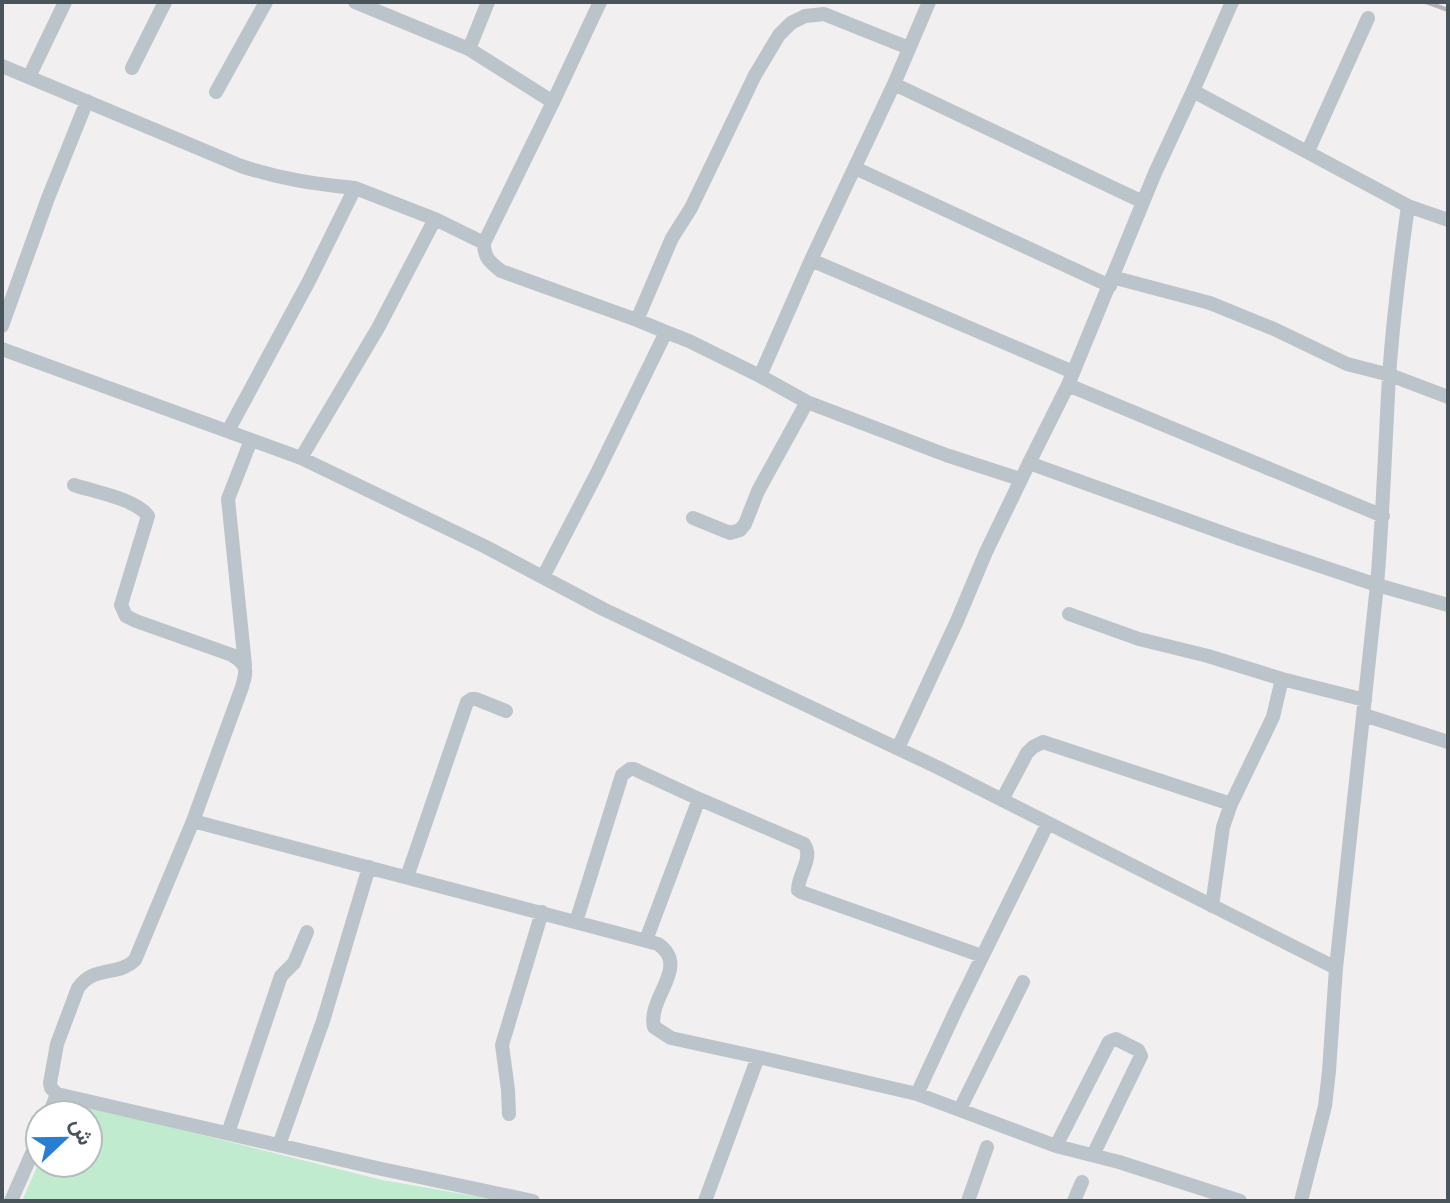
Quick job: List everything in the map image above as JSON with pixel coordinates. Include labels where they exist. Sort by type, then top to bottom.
[{"type":"street","points":[[29,77],[65,2]]},
{"type":"street","points":[[132,68],[165,2]]},
{"type":"street","points":[[216,92],[266,2]]},
{"type":"street","points":[[355,2],[469,49],[553,102]]},
{"type":"street","points":[[469,49],[488,2]]},
{"type":"street","points":[[600,2],[484,243],[488,261],[501,271],[689,341],[807,402],[946,455],[1020,479]]},
{"type":"street","points":[[760,376],[929,2]]},
{"type":"street","points":[[898,748],[1020,479],[1070,379],[1143,202],[1232,2]]},
{"type":"street","points":[[637,320],[668,245],[691,208],[755,75],[779,35],[791,23],[805,16],[824,14],[909,48]]},
{"type":"street","points":[[1308,151],[1368,18]]},
{"type":"street","points":[[2,66],[241,166],[307,183],[355,188],[435,219],[484,243]]},
{"type":"street","points":[[894,84],[1143,202]]},
{"type":"street","points":[[1193,91],[1408,206],[1448,220]]},
{"type":"street","points":[[2,326],[87,101]]},
{"type":"street","points":[[855,168],[1111,281],[1210,303],[1347,364],[1390,375],[1448,397]]},
{"type":"street","points":[[228,431],[355,188]]},
{"type":"street","points":[[1301,1201],[1325,1106],[1329,1071],[1336,968],[1377,585],[1397,288],[1408,206]]},
{"type":"street","points":[[301,458],[378,328],[435,219]]},
{"type":"street","points":[[811,260],[1070,379],[1383,516]]},
{"type":"street","points":[[543,577],[666,332]]},
{"type":"street","points":[[2,349],[301,458],[442,525],[603,609],[898,748],[1336,968]]},
{"type":"street","points":[[693,518],[730,533],[740,530],[807,402]]},
{"type":"street","points":[[251,440],[228,499],[246,672],[242,687],[193,821],[135,960],[120,969],[97,972],[78,988],[57,1044],[51,1088],[57,1094],[533,1201]]},
{"type":"street","points":[[1029,463],[1240,539],[1377,585],[1448,605]]},
{"type":"street","points":[[74,485],[135,505],[148,516],[121,605],[126,616],[232,655],[245,665]]},
{"type":"street","points":[[1069,614],[1139,639],[1365,700]]},
{"type":"street","points":[[1212,906],[1223,827],[1273,717],[1282,679]]},
{"type":"street","points":[[407,877],[467,702],[476,699],[506,711]]},
{"type":"street","points":[[1364,715],[1448,742]]},
{"type":"street","points":[[1002,800],[1027,753],[1043,742],[1231,804]]},
{"type":"street","points":[[576,922],[625,771],[634,769],[804,844],[809,854],[798,884],[801,892],[982,956]]},
{"type":"street","points":[[646,940],[699,799]]},
{"type":"street","points":[[193,821],[658,944],[666,949],[670,970],[653,1014],[654,1027],[671,1038],[917,1094],[1056,1146],[1240,1201]]},
{"type":"street","points":[[917,1094],[1048,823]]},
{"type":"street","points":[[279,1145],[323,1021],[369,867]]},
{"type":"street","points":[[509,1114],[502,1045],[542,912]]},
{"type":"street","points":[[228,1133],[281,976],[294,963],[307,932]]},
{"type":"street","points":[[960,1109],[1023,982]]},
{"type":"street","points":[[1056,1146],[1109,1042],[1116,1039],[1138,1050],[1141,1056],[1093,1155]]},
{"type":"street","points":[[705,1201],[758,1057]]},
{"type":"street","points":[[55,1099],[57,1094]]},
{"type":"street","points":[[968,1201],[987,1147]]},
{"type":"street","points":[[11,1201],[24,1171]]},
{"type":"street","points":[[1074,1201],[1082,1182]]},
{"type":"green space","points":[[104,1110],[382,1180],[503,1201],[22,1201],[32,1179],[104,1179]]},
{"type":"railway","points":[[1426,2],[1448,10]]}]
